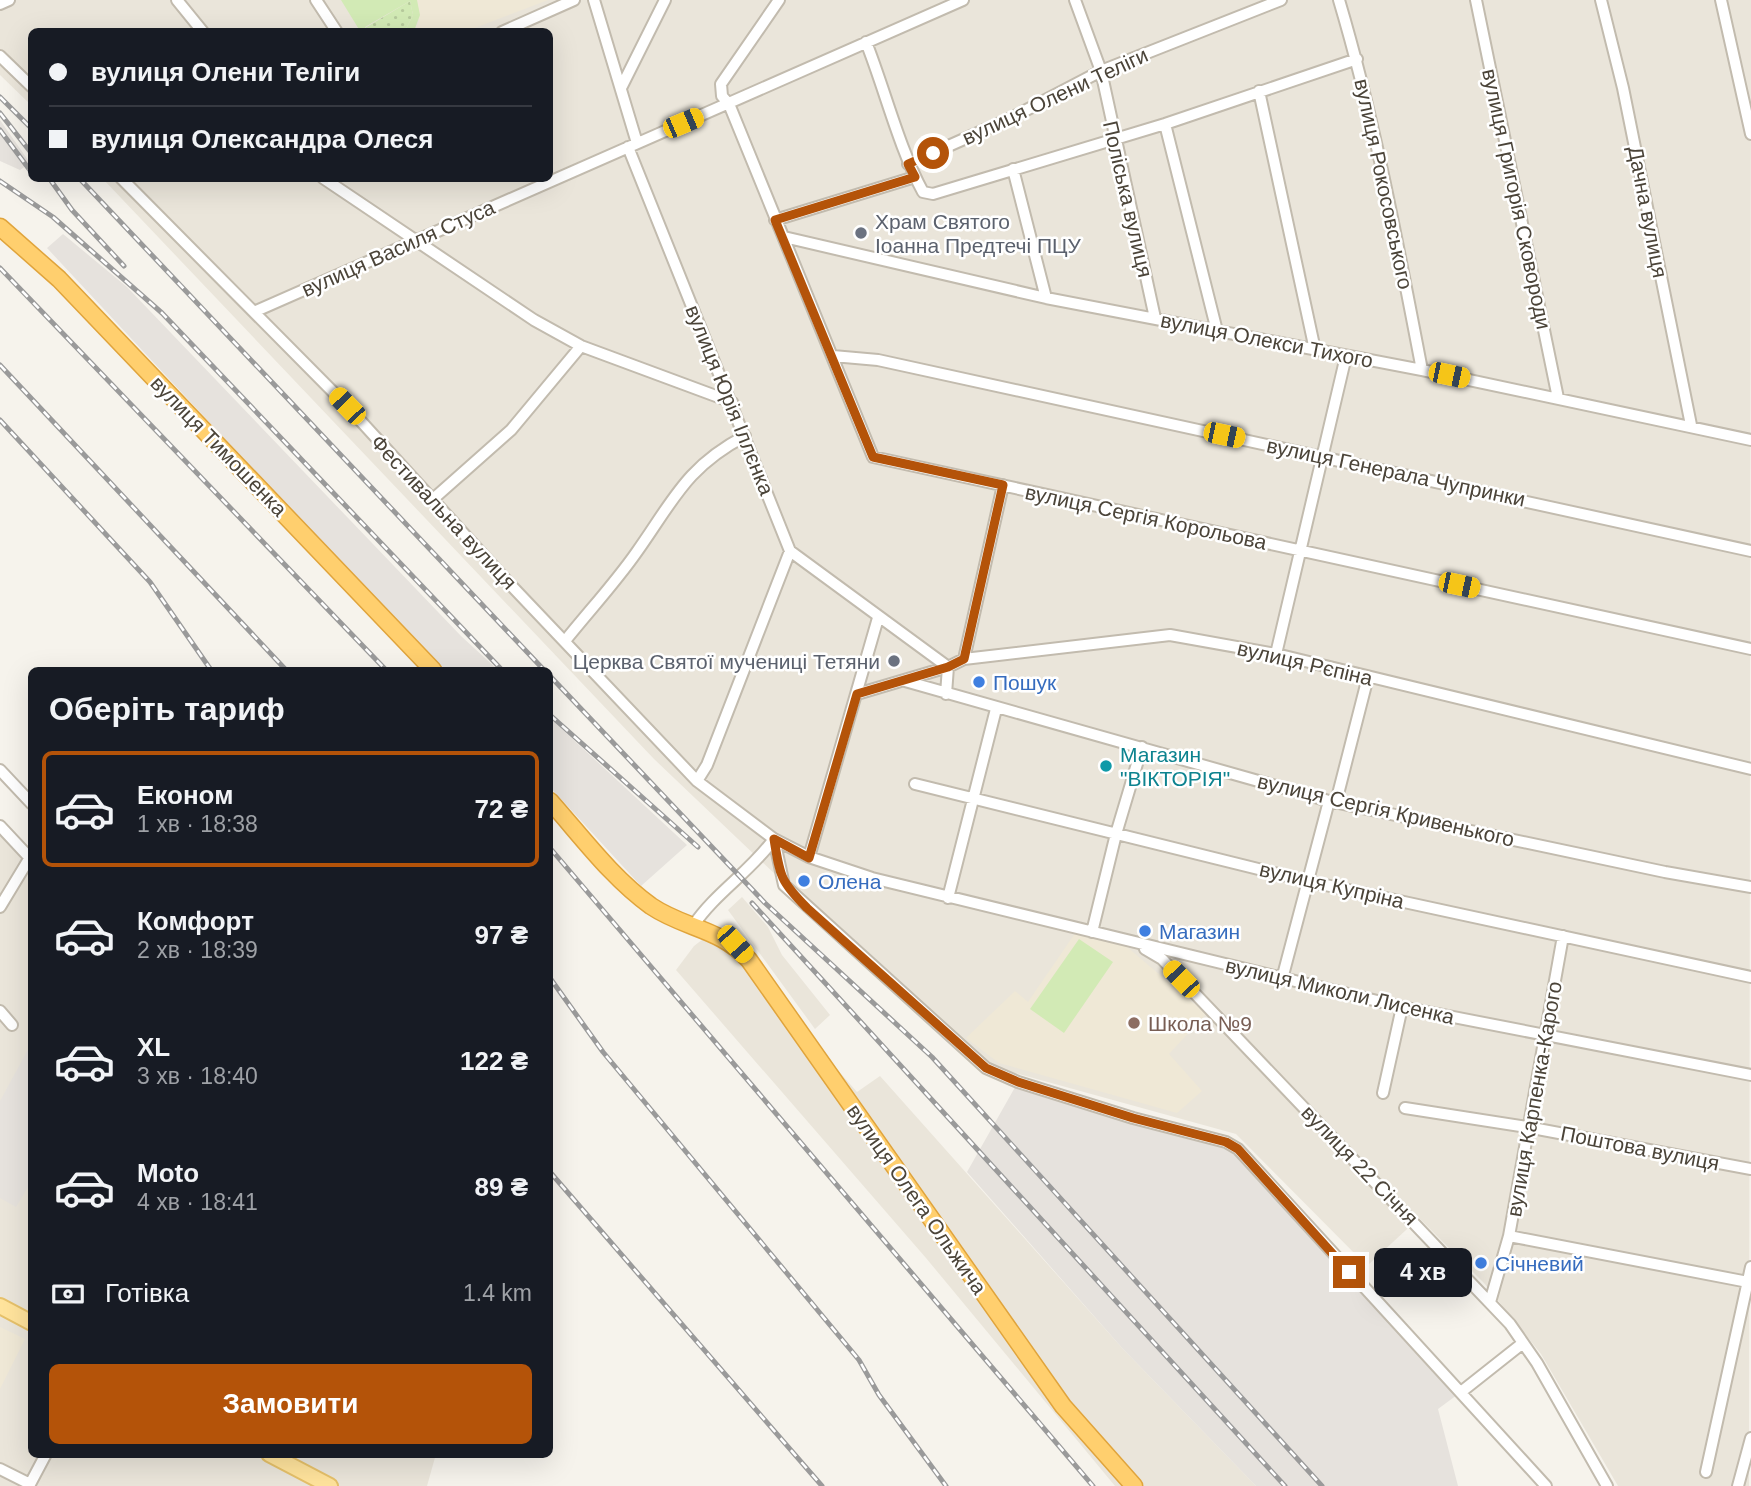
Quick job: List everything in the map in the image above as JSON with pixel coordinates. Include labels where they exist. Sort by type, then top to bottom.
[{"type":"highway","name":"вулиця Тимошенка","points":[[0,227],[58,279],[430,667]]},
{"type":"highway","points":[[553,804],[630,889],[666,915],[692,926]]},
{"type":"highway","name":"вулиця Олега Ольжича","points":[[692,926],[723,937],[749,960],[1063,1406],[1134,1486]]},
{"type":"main road","points":[[0,1306],[28,1321]]},
{"type":"main road","points":[[277,1458],[330,1486]]},
{"type":"street","points":[[0,5],[9,0]]},
{"type":"street","points":[[177,0],[199,28]]},
{"type":"street","points":[[316,0],[334,28]]},
{"type":"street","points":[[511,28],[574,0]]},
{"type":"street","name":"вулиця Юрія Іллєнка","points":[[594,0],[622,86],[632,145],[790,551]]},
{"type":"street","points":[[622,86],[664,0]]},
{"type":"street","name":"вулиця Сергія Корольова","points":[[779,0],[721,84],[722,96],[729,104],[873,457],[1751,649]]},
{"type":"street","name":"вулиця Василя Стуса","points":[[553,180],[963,0]]},
{"type":"street","name":"Поліська вулиця","points":[[1075,0],[1101,71],[1113,139],[1155,318]]},
{"type":"street","name":"вулиця Олени Теліги","points":[[908,164],[1009,120],[1101,71],[1281,0]]},
{"type":"street","name":"вулиця Рокосовського","points":[[1339,0],[1357,59],[1422,370]]},
{"type":"street","name":"вулиця Григорія Сковороди","points":[[1476,0],[1558,398]]},
{"type":"street","name":"Дачна вулиця","points":[[1601,0],[1623,88],[1691,425]]},
{"type":"street","points":[[1721,0],[1751,134]]},
{"type":"street","points":[[866,42],[891,106],[908,164],[923,192],[933,194],[1165,124],[1357,59]]},
{"type":"street","points":[[0,56],[28,83]]},
{"type":"street","points":[[1259,91],[1315,350]]},
{"type":"street","points":[[1165,124],[1217,331]]},
{"type":"street","points":[[1013,169],[1046,298]]},
{"type":"street","points":[[775,220],[915,177]]},
{"type":"street","name":"Фестивальна вулиця","points":[[125,182],[256,311],[696,781],[774,839]]},
{"type":"street","points":[[329,182],[534,320],[581,346],[732,402]]},
{"type":"street","name":"вулиця Василя Стуса","points":[[256,311],[548,182]]},
{"type":"street","name":"вулиця Олекси Тихого","points":[[784,237],[1046,298],[1422,370],[1691,425],[1751,440]]},
{"type":"street","points":[[432,500],[511,430],[581,346]]},
{"type":"street","name":"вулиця Генерала Чупринки","points":[[833,356],[878,360],[1751,551]]},
{"type":"street","points":[[1276,654],[1346,356]]},
{"type":"street","points":[[565,641],[636,553],[665,506],[697,468],[745,436]]},
{"type":"street","points":[[964,659],[1003,485]]},
{"type":"street","points":[[696,781],[707,765],[790,551],[948,667],[946,694]]},
{"type":"street","points":[[809,858],[878,618]]},
{"type":"street","name":"вулиця Рєпіна","points":[[857,694],[948,667],[964,659],[1170,635],[1276,654],[1751,769]]},
{"type":"street","points":[[1282,979],[1307,881],[1368,677]]},
{"type":"street","name":"вулиця Сергія Кривенького","points":[[905,681],[996,709],[1332,801],[1665,872],[1751,887]]},
{"type":"street","points":[[948,898],[996,709]]},
{"type":"street","points":[[1092,932],[1116,834],[1142,747]]},
{"type":"street","points":[[0,769],[28,800]]},
{"type":"street","name":"вулиця Купріна","points":[[915,784],[1307,881],[1751,977]]},
{"type":"street","points":[[0,826],[28,853]]},
{"type":"street","points":[[692,926],[709,905],[756,863],[774,839]]},
{"type":"street","points":[[774,839],[784,885],[986,1068],[1018,1082],[1133,1118],[1226,1142],[1238,1149],[1546,1486]]},
{"type":"street","name":"вулиця Миколи Лисенка","points":[[774,839],[809,858],[948,898],[1282,979],[1402,1007],[1751,1075]]},
{"type":"street","points":[[0,907],[28,858]]},
{"type":"street","name":"вулиця Карпенка-Карого","points":[[1490,1302],[1509,1236],[1563,936]]},
{"type":"street","name":"вулиця 22 Січня","points":[[1129,942],[1161,959],[1490,1302],[1523,1343],[1607,1486]]},
{"type":"street","points":[[1383,1093],[1402,1007]]},
{"type":"street","points":[[0,1011],[12,1025]]},
{"type":"street","name":"Поштова вулиця","points":[[1405,1108],[1527,1127],[1751,1169]]},
{"type":"street","points":[[1509,1236],[1748,1282]]},
{"type":"street","points":[[1706,1472],[1751,1267]]},
{"type":"street","points":[[1461,1392],[1523,1343]]},
{"type":"street","points":[[1738,1486],[1751,1438]]},
{"type":"street","points":[[0,1469],[29,1485],[44,1458]]},
{"type":"shaded area","points":[[0,0],[1751,0],[1749,1486],[1618,1486],[1541,1354],[1484,1283],[1419,1218],[1367,1266],[1236,1134],[990,1066],[799,897],[654,759],[106,182],[553,182],[553,28],[28,28],[28,102],[0,75]]},
{"type":"shaded area","points":[[417,0],[548,0],[475,28],[416,28],[419,21]]},
{"type":"shaded area","points":[[0,120],[28,160],[28,164],[20,170],[0,161]]},
{"type":"shaded area","points":[[63,234],[127,287],[461,636],[495,667],[437,667],[47,248]]},
{"type":"shaded area","points":[[553,721],[687,845],[641,886],[553,790]]},
{"type":"shaded area","points":[[0,822],[28,853],[28,1458],[435,1458],[427,1486],[0,1486]]},
{"type":"shaded area","points":[[742,897],[768,927],[782,955],[830,1015],[815,1029],[728,910]]},
{"type":"shaded area","name":"Школа №9","points":[[1076,932],[1127,947],[1206,1014],[1169,1054],[1202,1091],[1177,1113],[999,1063],[966,1038],[1015,991],[1028,1002]]},
{"type":"shaded area","points":[[707,936],[727,944],[857,1092],[880,1076],[1123,1349],[1256,1486],[1115,1486],[926,1258],[676,970],[694,946]]},
{"type":"shaded area","points":[[28,1050],[28,1187],[16,1207],[0,1198],[0,1101]]},
{"type":"shaded area","points":[[1018,1082],[1226,1142],[1461,1392],[1438,1409],[1458,1486],[1256,1486],[1123,1349],[967,1172]]},
{"type":"shaded area","points":[[0,1327],[25,1339],[0,1389]]},
{"type":"green space","points":[[341,0],[417,0],[420,15],[415,28],[406,28],[413,15],[410,1],[366,28],[358,28]]},
{"type":"green space","points":[[410,1],[413,15],[406,28],[365,28]]},
{"type":"green space","points":[[1079,939],[1113,962],[1064,1033],[1030,1009]]},
{"type":"railway","points":[[0,97],[28,125]]},
{"type":"railway","points":[[0,113],[28,149]]},
{"type":"railway","points":[[0,130],[28,168]]},
{"type":"railway","points":[[0,181],[53,217],[162,313],[499,667]]},
{"type":"railway","points":[[52,182],[72,210],[124,266]]},
{"type":"railway","points":[[83,182],[541,667]]},
{"type":"railway","points":[[0,268],[383,667]]},
{"type":"railway","points":[[0,365],[283,667]]},
{"type":"railway","points":[[0,420],[150,582],[209,667]]},
{"type":"railway","points":[[553,679],[765,903],[932,1057],[1322,1486]]},
{"type":"railway","points":[[553,718],[698,847]]},
{"type":"railway","points":[[553,852],[1093,1486]]},
{"type":"railway","points":[[752,903],[1285,1486]]},
{"type":"railway","points":[[553,982],[603,1052],[859,1360],[879,1395],[946,1486]]},
{"type":"railway","points":[[553,1175],[822,1486]]},
{"type":"place","name":"Храм Святого Іоанна Предтечі ПЦУ","points":[[861,233]]},
{"type":"place","name":"Церква Святої мучениці Тетяни","points":[[894,661]]},
{"type":"place","name":"Пошук","points":[[979,682]]},
{"type":"place","name":"Магазин \"ВІКТОРІЯ\"","points":[[1106,766]]},
{"type":"place","name":"Олена","points":[[804,881]]},
{"type":"place","name":"Магазин","points":[[1145,931]]},
{"type":"place","name":"Школа №9","points":[[1134,1023]]},
{"type":"place","name":"Січневий","points":[[1481,1263]]},
{"type":"route","points":[[933,153],[908,164],[915,177],[775,220],[824,332],[873,457],[1003,485],[964,659],[948,667],[857,694],[809,858],[774,839],[780,876],[784,885],[807,908],[986,1068],[1018,1082],[1133,1118],[1226,1142],[1238,1149],[1349,1272]]}]
